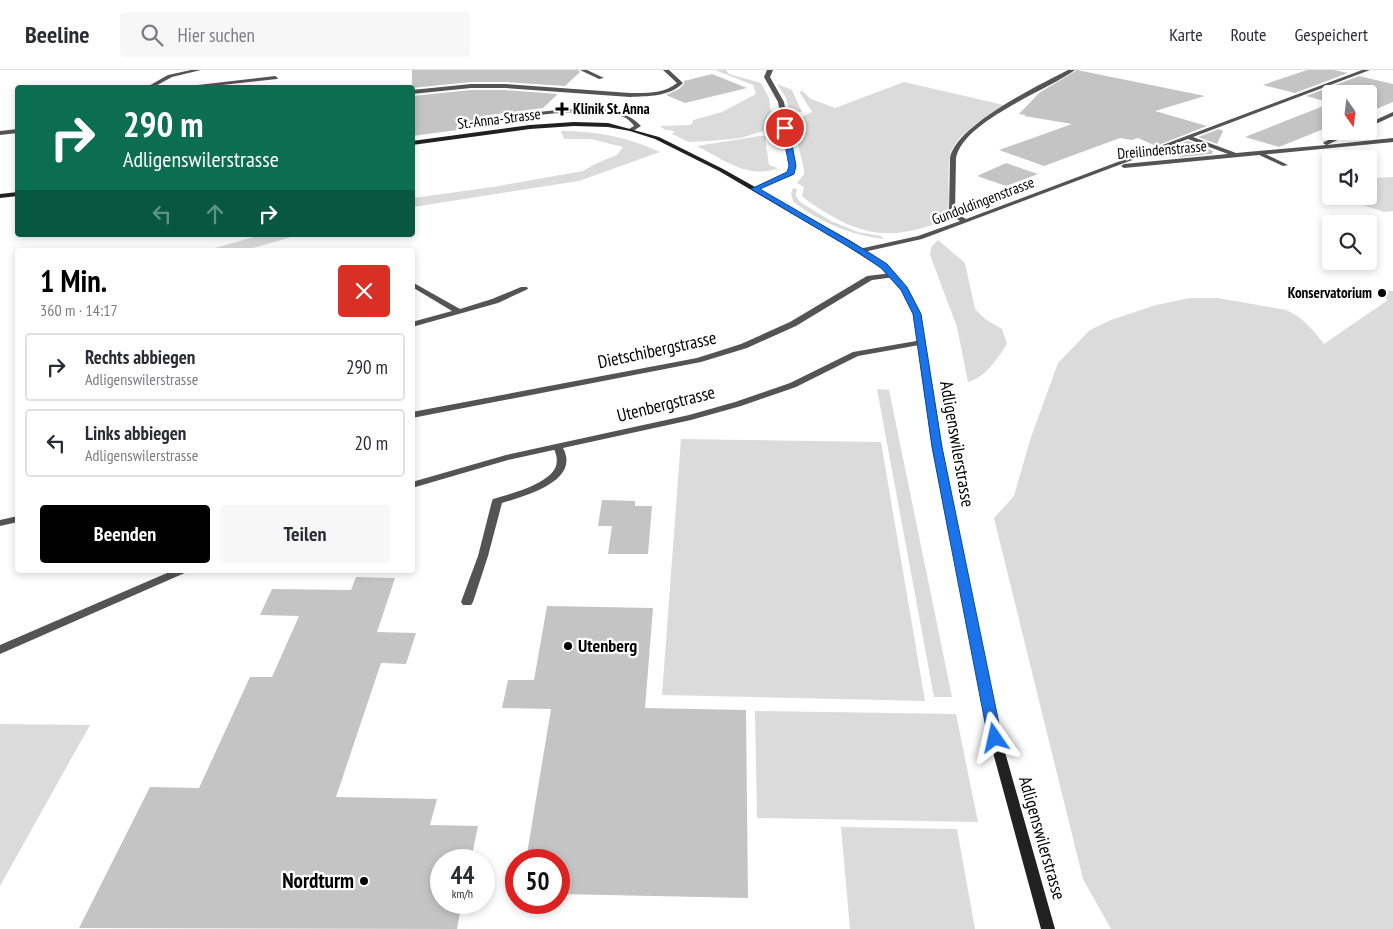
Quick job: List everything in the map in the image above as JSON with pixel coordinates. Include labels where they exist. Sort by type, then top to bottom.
[{"type":"main road","name":"St.-Anna-Strasse","points":[[415,142],[530,127],[574,124],[608,125],[657,138],[754,189]]},
{"type":"main road","name":"Adligenswilerstrasse","points":[[754,189],[862,251],[884,266],[904,289],[917,314],[937,447],[995,738],[1048,929]]},
{"type":"main road","points":[[0,196],[15,194]]},
{"type":"street","points":[[153,85],[170,76],[198,70]]},
{"type":"street","points":[[583,70],[601,78]]},
{"type":"street","points":[[415,92],[471,86],[505,86],[630,95],[648,94],[676,88],[680,83],[666,70]]},
{"type":"street","points":[[754,189],[791,174],[793,166],[781,102],[767,77],[770,70]]},
{"type":"street","points":[[965,221],[952,214],[954,152],[968,134],[985,120],[1017,99],[1072,70]]},
{"type":"street","name":"Dreilindenstrasse","points":[[1111,167],[1367,70]]},
{"type":"street","points":[[204,85],[275,78]]},
{"type":"street","points":[[484,120],[549,112],[606,111],[626,114],[634,119],[638,126],[631,130]]},
{"type":"street","points":[[1378,120],[1393,114]]},
{"type":"street","points":[[0,133],[15,131]]},
{"type":"street","name":"Dreilindenstrasse","points":[[1189,138],[1236,156]]},
{"type":"street","points":[[1317,147],[1333,140]]},
{"type":"street","name":"Dreilindenstrasse","points":[[1111,167],[1393,140]]},
{"type":"street","points":[[1259,153],[1285,165]]},
{"type":"street","name":"Gundoldingenstrasse","points":[[862,251],[914,240],[1111,167]]},
{"type":"street","name":"Dietschibergstrasse","points":[[415,414],[698,360],[744,346],[793,324],[870,278],[892,275]]},
{"type":"street","points":[[415,286],[460,312]]},
{"type":"street","points":[[415,324],[460,312],[524,289]]},
{"type":"street","name":"Utenbergstrasse","points":[[415,484],[506,458],[665,424],[738,404],[793,385],[856,354],[922,342]]},
{"type":"street","points":[[468,602],[483,556],[497,501],[544,484],[554,477],[561,468],[562,458],[558,447]]},
{"type":"street","points":[[0,523],[15,520]]},
{"type":"street","points":[[0,650],[176,573]]},
{"type":"shaded area","points":[[715,70],[726,70],[729,74],[761,83],[769,98],[773,128],[741,138],[689,142],[672,134],[675,132],[665,130],[660,126],[692,124],[693,120],[722,112],[756,94],[753,85]]},
{"type":"shaded area","points":[[904,82],[1004,105],[966,132],[951,152],[949,211],[955,217],[907,232],[878,233],[863,230],[830,215],[802,196],[804,187],[797,183],[804,174],[804,169],[792,121],[812,112],[800,93],[801,90],[811,99],[835,108]]},
{"type":"shaded area","points":[[777,84],[792,90],[802,112],[790,112],[786,98]]},
{"type":"shaded area","points":[[561,131],[587,132],[636,142],[660,152],[579,181],[415,207],[415,198],[493,187],[583,171],[617,155],[623,147],[591,139],[564,139]]},
{"type":"shaded area","points":[[765,136],[769,165],[778,168],[765,171],[745,169],[735,166],[697,146]]},
{"type":"shaded area","points":[[1393,177],[1393,211],[1384,212],[1363,205],[1377,205],[1377,178]]},
{"type":"shaded area","points":[[793,188],[797,189],[796,196],[800,202],[831,221],[858,232],[881,236],[884,239],[848,231],[813,215],[793,201],[791,193]]},
{"type":"shaded area","points":[[254,237],[291,237],[253,248],[215,248]]},
{"type":"shaded area","points":[[938,240],[965,263],[975,309],[985,319],[1002,329],[1007,344],[986,372],[968,382],[957,327],[930,255],[931,247]]},
{"type":"shaded area","points":[[1381,290],[1393,291],[1393,929],[1111,929],[1083,879],[994,518],[1014,496],[1030,440],[1058,363],[1090,330],[1111,320],[1156,305],[1190,298],[1218,298],[1286,310],[1303,320],[1324,344],[1388,300],[1377,294]]},
{"type":"shaded area","points":[[877,389],[889,390],[952,697],[934,697]]},
{"type":"shaded area","points":[[681,439],[881,442],[925,701],[662,695]]},
{"type":"shaded area","points":[[755,711],[956,714],[978,822],[757,818]]},
{"type":"shaded area","points":[[0,724],[90,725],[0,886]]},
{"type":"shaded area","points":[[841,827],[957,829],[975,929],[850,929]]},
{"type":"building","points":[[412,70],[578,70],[580,72],[565,86],[505,82],[471,82],[415,88],[415,85],[412,85]]},
{"type":"building","points":[[1077,70],[1205,96],[1155,111],[1207,126],[1156,146],[1138,138],[1132,140],[1120,138],[1044,166],[999,150],[1072,124],[1019,114],[1039,93]]},
{"type":"building","points":[[1307,70],[1334,70],[1348,73],[1295,93],[1263,85]]},
{"type":"building","points":[[712,74],[747,88],[685,103],[666,95],[679,89],[684,84],[684,81]]},
{"type":"building","points":[[1359,76],[1393,84],[1393,102],[1378,108],[1378,85],[1335,85]]},
{"type":"building","points":[[471,90],[505,90],[558,94],[543,108],[481,116],[483,118],[479,119],[480,122],[488,126],[415,136],[415,96]]},
{"type":"building","points":[[1322,90],[1322,100],[1306,96]]},
{"type":"building","points":[[1322,107],[1322,130],[1279,147],[1245,137]]},
{"type":"building","points":[[1219,129],[1223,131],[1217,144],[1198,137]]},
{"type":"building","points":[[1188,141],[1213,151],[1212,154],[1181,157],[1165,150]]},
{"type":"building","points":[[1006,163],[1038,174],[1006,186],[977,176]]},
{"type":"building","points":[[602,500],[635,501],[635,506],[652,506],[648,554],[608,554],[612,526],[598,526]]},
{"type":"building","points":[[356,577],[395,578],[377,632],[416,633],[406,664],[381,663],[336,797],[437,799],[430,825],[478,826],[473,849],[430,849],[430,914],[460,914],[457,929],[79,928],[150,787],[199,788],[250,677],[272,677],[299,616],[260,615],[272,589],[351,590]]},
{"type":"building","points":[[547,606],[653,608],[645,708],[746,710],[748,898],[570,894],[570,849],[528,849],[551,709],[502,708],[508,680],[534,680]]},
{"type":"place","name":"Klinik St. Anna","points":[[562,109]]},
{"type":"place","name":"Konservatorium","points":[[1382,293]]},
{"type":"place","name":"Utenberg","points":[[568,646]]},
{"type":"place","name":"Nordturm","points":[[364,881]]},
{"type":"route","points":[[785,128],[793,166],[791,174],[754,189],[862,251],[884,266],[904,289],[917,314],[937,447],[995,738]]}]
